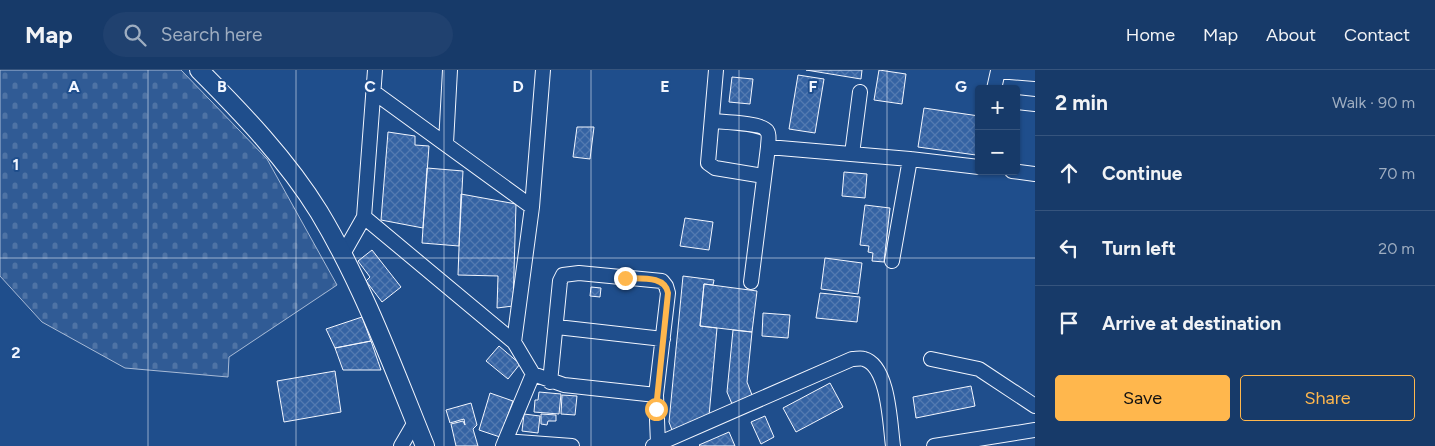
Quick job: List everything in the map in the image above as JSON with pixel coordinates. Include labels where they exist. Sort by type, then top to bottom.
[{"type":"main road","points":[[199,70],[274,150],[318,210],[359,287],[425,446]]},
{"type":"street","points":[[343,254],[364,217],[375,94],[375,70]]},
{"type":"street","points":[[446,143],[450,70]]},
{"type":"street","points":[[514,342],[532,207],[543,70]]},
{"type":"street","points":[[716,70],[708,158],[710,166],[764,176]]},
{"type":"street","points":[[994,85],[998,71],[1035,74]]},
{"type":"street","points":[[852,154],[860,92]]},
{"type":"street","points":[[375,94],[446,143],[532,207]]},
{"type":"street","points":[[1020,102],[1035,104]]},
{"type":"street","points":[[712,121],[766,128],[768,132],[768,147],[750,282]]},
{"type":"street","points":[[768,147],[910,158],[975,166]]},
{"type":"street","points":[[892,261],[910,158]]},
{"type":"street","points":[[1020,172],[1035,174]]},
{"type":"street","points":[[364,217],[514,342],[533,374],[550,382],[656,395]]},
{"type":"street","points":[[550,382],[560,282],[563,275],[579,273],[662,281],[668,293],[656,395],[656,445],[842,363],[865,359],[878,369],[886,390],[893,446]]},
{"type":"street","points":[[557,327],[663,338]]},
{"type":"street","points":[[931,359],[979,369],[1035,406]]},
{"type":"street","points":[[533,374],[504,443],[572,446]]},
{"type":"street","points":[[401,446],[415,422]]},
{"type":"street","points":[[934,446],[1035,430]]},
{"type":"green space","points":[[0,70],[181,70],[267,159],[337,285],[229,357],[228,377],[125,368],[42,322],[0,276]]},
{"type":"building","points":[[806,70],[862,70],[861,79]]},
{"type":"building","points":[[879,70],[906,74],[902,104],[874,100]]},
{"type":"building","points":[[798,75],[824,79],[815,133],[789,129]]},
{"type":"building","points":[[732,77],[753,79],[750,104],[729,102]]},
{"type":"building","points":[[924,108],[975,115],[975,155],[918,147]]},
{"type":"building","points":[[577,127],[594,127],[590,159],[573,157]]},
{"type":"building","points":[[388,132],[415,136],[415,145],[429,146],[423,228],[381,220]]},
{"type":"building","points":[[427,168],[463,171],[459,246],[422,243]]},
{"type":"building","points":[[844,172],[867,174],[865,198],[842,196]]},
{"type":"building","points":[[461,194],[516,204],[513,306],[497,308],[498,276],[458,275]]},
{"type":"building","points":[[865,205],[890,208],[884,262],[872,261],[873,253],[868,252],[869,246],[860,245]]},
{"type":"building","points":[[685,218],[713,222],[709,250],[680,246]]},
{"type":"building","points":[[372,250],[401,287],[382,302],[366,281],[370,277],[358,261]]},
{"type":"building","points":[[825,258],[862,263],[858,294],[821,289]]},
{"type":"building","points":[[683,276],[714,280],[713,285],[704,284],[700,326],[717,328],[709,416],[672,430],[669,422]]},
{"type":"building","points":[[704,284],[757,291],[752,332],[700,326]]},
{"type":"building","points":[[591,287],[601,288],[600,297],[590,296]]},
{"type":"building","points":[[820,293],[860,297],[857,322],[816,318]]},
{"type":"building","points":[[763,313],[790,315],[788,338],[762,336]]},
{"type":"building","points":[[362,317],[371,341],[335,348],[326,329]]},
{"type":"building","points":[[733,330],[752,332],[747,382],[752,395],[732,404],[727,392]]},
{"type":"building","points":[[371,341],[381,370],[343,370],[335,348]]},
{"type":"building","points":[[499,346],[520,364],[508,379],[486,361]]},
{"type":"building","points":[[335,371],[341,412],[284,422],[277,381]]},
{"type":"building","points":[[830,383],[843,407],[796,432],[783,408]]},
{"type":"building","points":[[971,386],[975,406],[916,418],[913,397]]},
{"type":"building","points":[[539,392],[561,394],[559,414],[534,412],[535,400],[538,400]]},
{"type":"building","points":[[490,393],[513,401],[500,437],[479,430]]},
{"type":"building","points":[[562,395],[577,396],[575,415],[561,414]]},
{"type":"building","points":[[471,403],[477,425],[473,429],[478,446],[456,446],[451,424],[463,421],[465,425],[464,419],[450,423],[446,410]]},
{"type":"building","points":[[524,414],[540,416],[538,433],[522,431]]},
{"type":"building","points":[[541,414],[556,415],[556,421],[548,421],[547,425],[541,424]]},
{"type":"building","points":[[765,416],[774,437],[761,444],[751,422]]},
{"type":"building","points":[[729,432],[735,446],[699,445]]},
{"type":"route","points":[[625,278],[662,281],[668,293],[656,409]]}]
